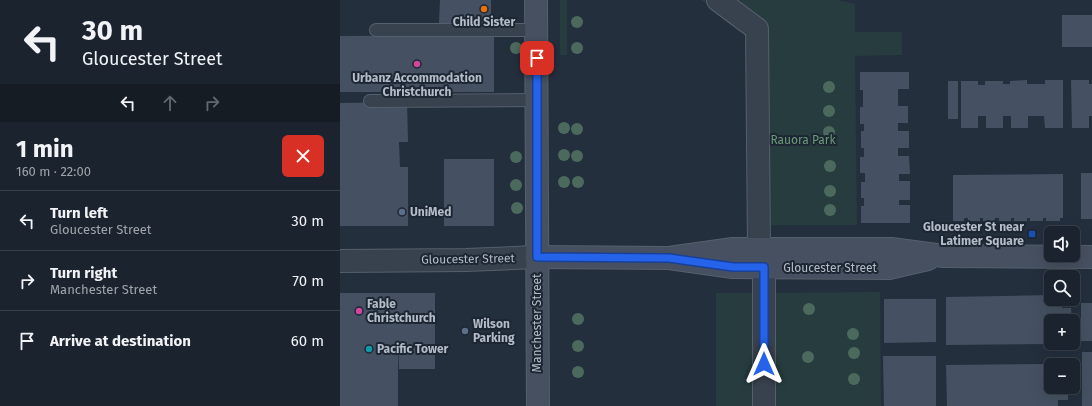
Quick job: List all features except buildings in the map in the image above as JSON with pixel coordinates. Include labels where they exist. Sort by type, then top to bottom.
[{"type":"street","name":"Manchester Street","points":[[536,0],[538,406]]},
{"type":"street","points":[[718,0],[757,29],[764,406]]},
{"type":"street","name":"Gloucester Street","points":[[340,261],[477,260],[537,257],[669,258],[733,267],[761,258],[889,268],[944,256],[1092,257]]},
{"type":"lane","points":[[376,30],[537,30]]},
{"type":"lane","points":[[370,101],[537,100]]},
{"type":"green space","points":[[560,0],[567,0],[567,55],[560,55]]},
{"type":"green space","name":"Rauora Park","points":[[701,0],[838,0],[855,4],[855,32],[902,32],[902,55],[855,56],[857,225],[758,225],[750,38]]},
{"type":"green space","points":[[880,292],[881,406],[716,406],[716,293]]},
{"type":"place","name":"Child Sister","points":[[484,9]]},
{"type":"place","name":"Urbanz Accommodation Christchurch","points":[[417,64]]},
{"type":"place","name":"UniMed","points":[[402,212]]},
{"type":"place","name":"Gloucester St near Latimer Square","points":[[1032,234]]},
{"type":"place","name":"Fable Christchurch","points":[[359,311]]},
{"type":"place","name":"Wilson Parking","points":[[465,331]]},
{"type":"place","name":"Pacific Tower","points":[[369,349]]},
{"type":"route","points":[[537,58],[537,257],[669,258],[733,267],[764,267],[764,364]]}]
